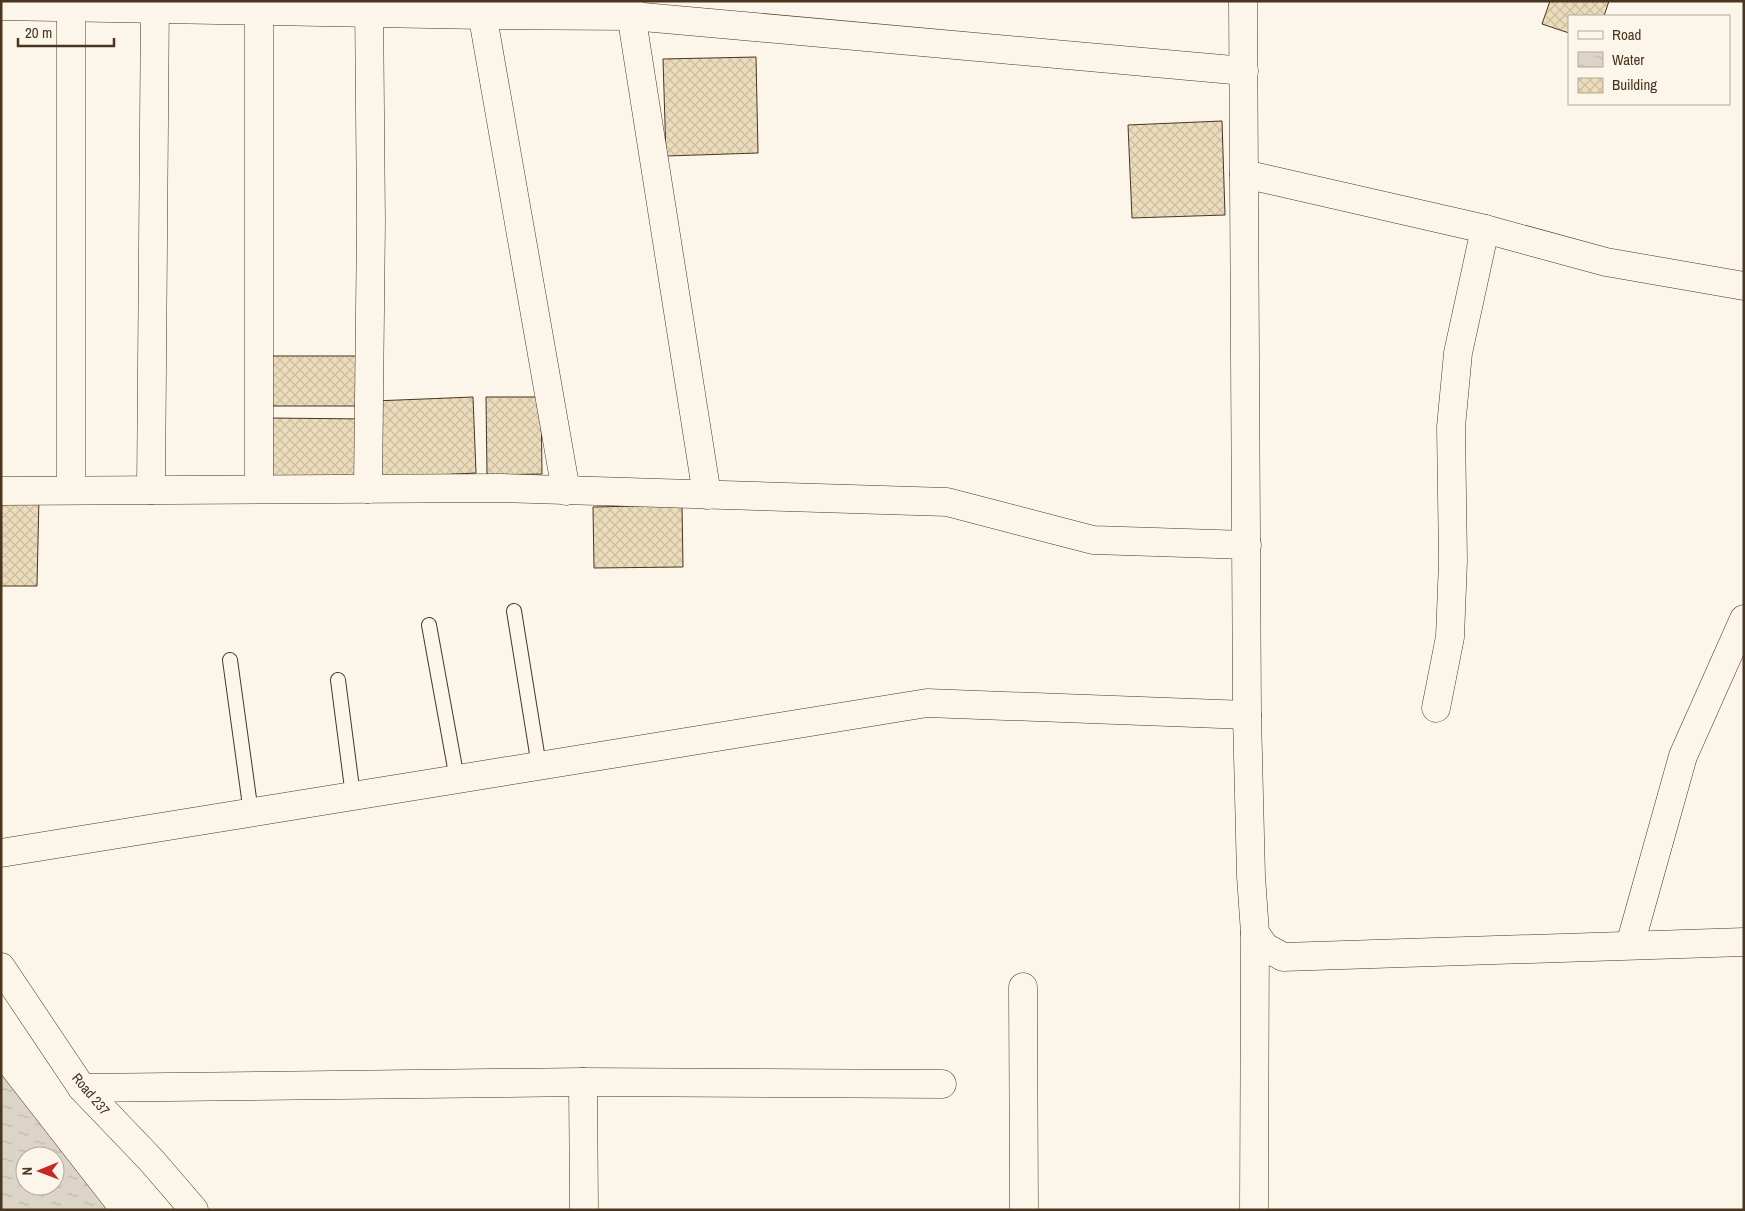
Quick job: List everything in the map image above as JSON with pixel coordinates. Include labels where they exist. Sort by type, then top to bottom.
[{"type":"street","points":[[1243,1],[1248,715],[1251,876],[1255,933],[1254,1210]]},
{"type":"street","points":[[1,6],[71,4],[631,9],[1244,70]]},
{"type":"street","points":[[71,4],[71,490]]},
{"type":"street","points":[[151,490],[155,5]]},
{"type":"street","points":[[259,6],[259,489]]},
{"type":"street","points":[[368,489],[371,222],[369,7]]},
{"type":"street","points":[[481,8],[566,491]]},
{"type":"street","points":[[631,9],[707,495]]},
{"type":"street","points":[[1244,174],[1485,229],[1606,262],[1744,286]]},
{"type":"street","points":[[1436,708],[1450,637],[1453,561],[1451,427],[1458,353],[1485,229]]},
{"type":"street","points":[[1,491],[500,488],[947,502],[1093,540],[1247,545]]},
{"type":"street","points":[[1630,945],[1683,756],[1744,619]]},
{"type":"street","points":[[1,854],[927,703],[1248,715]]},
{"type":"street","points":[[1255,933],[1265,946],[1283,958],[1744,942]]},
{"type":"street","name":"Road 237","points":[[1,967],[82,1088],[151,1160],[194,1210]]},
{"type":"street","points":[[1024,987],[1024,1210]]},
{"type":"street","points":[[82,1088],[715,1081],[942,1084]]},
{"type":"street","points":[[583,1082],[584,1210]]},
{"type":"lane","points":[[514,611],[539,766]]},
{"type":"lane","points":[[429,626],[457,779]]},
{"type":"lane","points":[[230,660],[251,812]]},
{"type":"lane","points":[[338,680],[353,796]]},
{"type":"water","points":[[1,1074],[57,1146],[15,1146],[15,1196],[65,1196],[65,1156],[107,1210],[1,1210]]},
{"type":"building","points":[[1550,1],[1609,1],[1604,15],[1568,15],[1568,33],[1542,24]]},
{"type":"building","points":[[756,57],[758,153],[666,156],[663,59]]},
{"type":"building","points":[[1222,121],[1225,215],[1132,218],[1128,125]]},
{"type":"building","points":[[267,356],[359,356],[359,406],[267,406]]},
{"type":"building","points":[[473,397],[476,473],[377,478],[374,401]]},
{"type":"building","points":[[486,397],[541,397],[542,474],[487,475]]},
{"type":"building","points":[[268,418],[366,419],[365,479],[268,478]]},
{"type":"building","points":[[1,497],[39,497],[37,586],[1,586]]},
{"type":"building","points":[[682,505],[683,567],[594,568],[593,507]]}]
